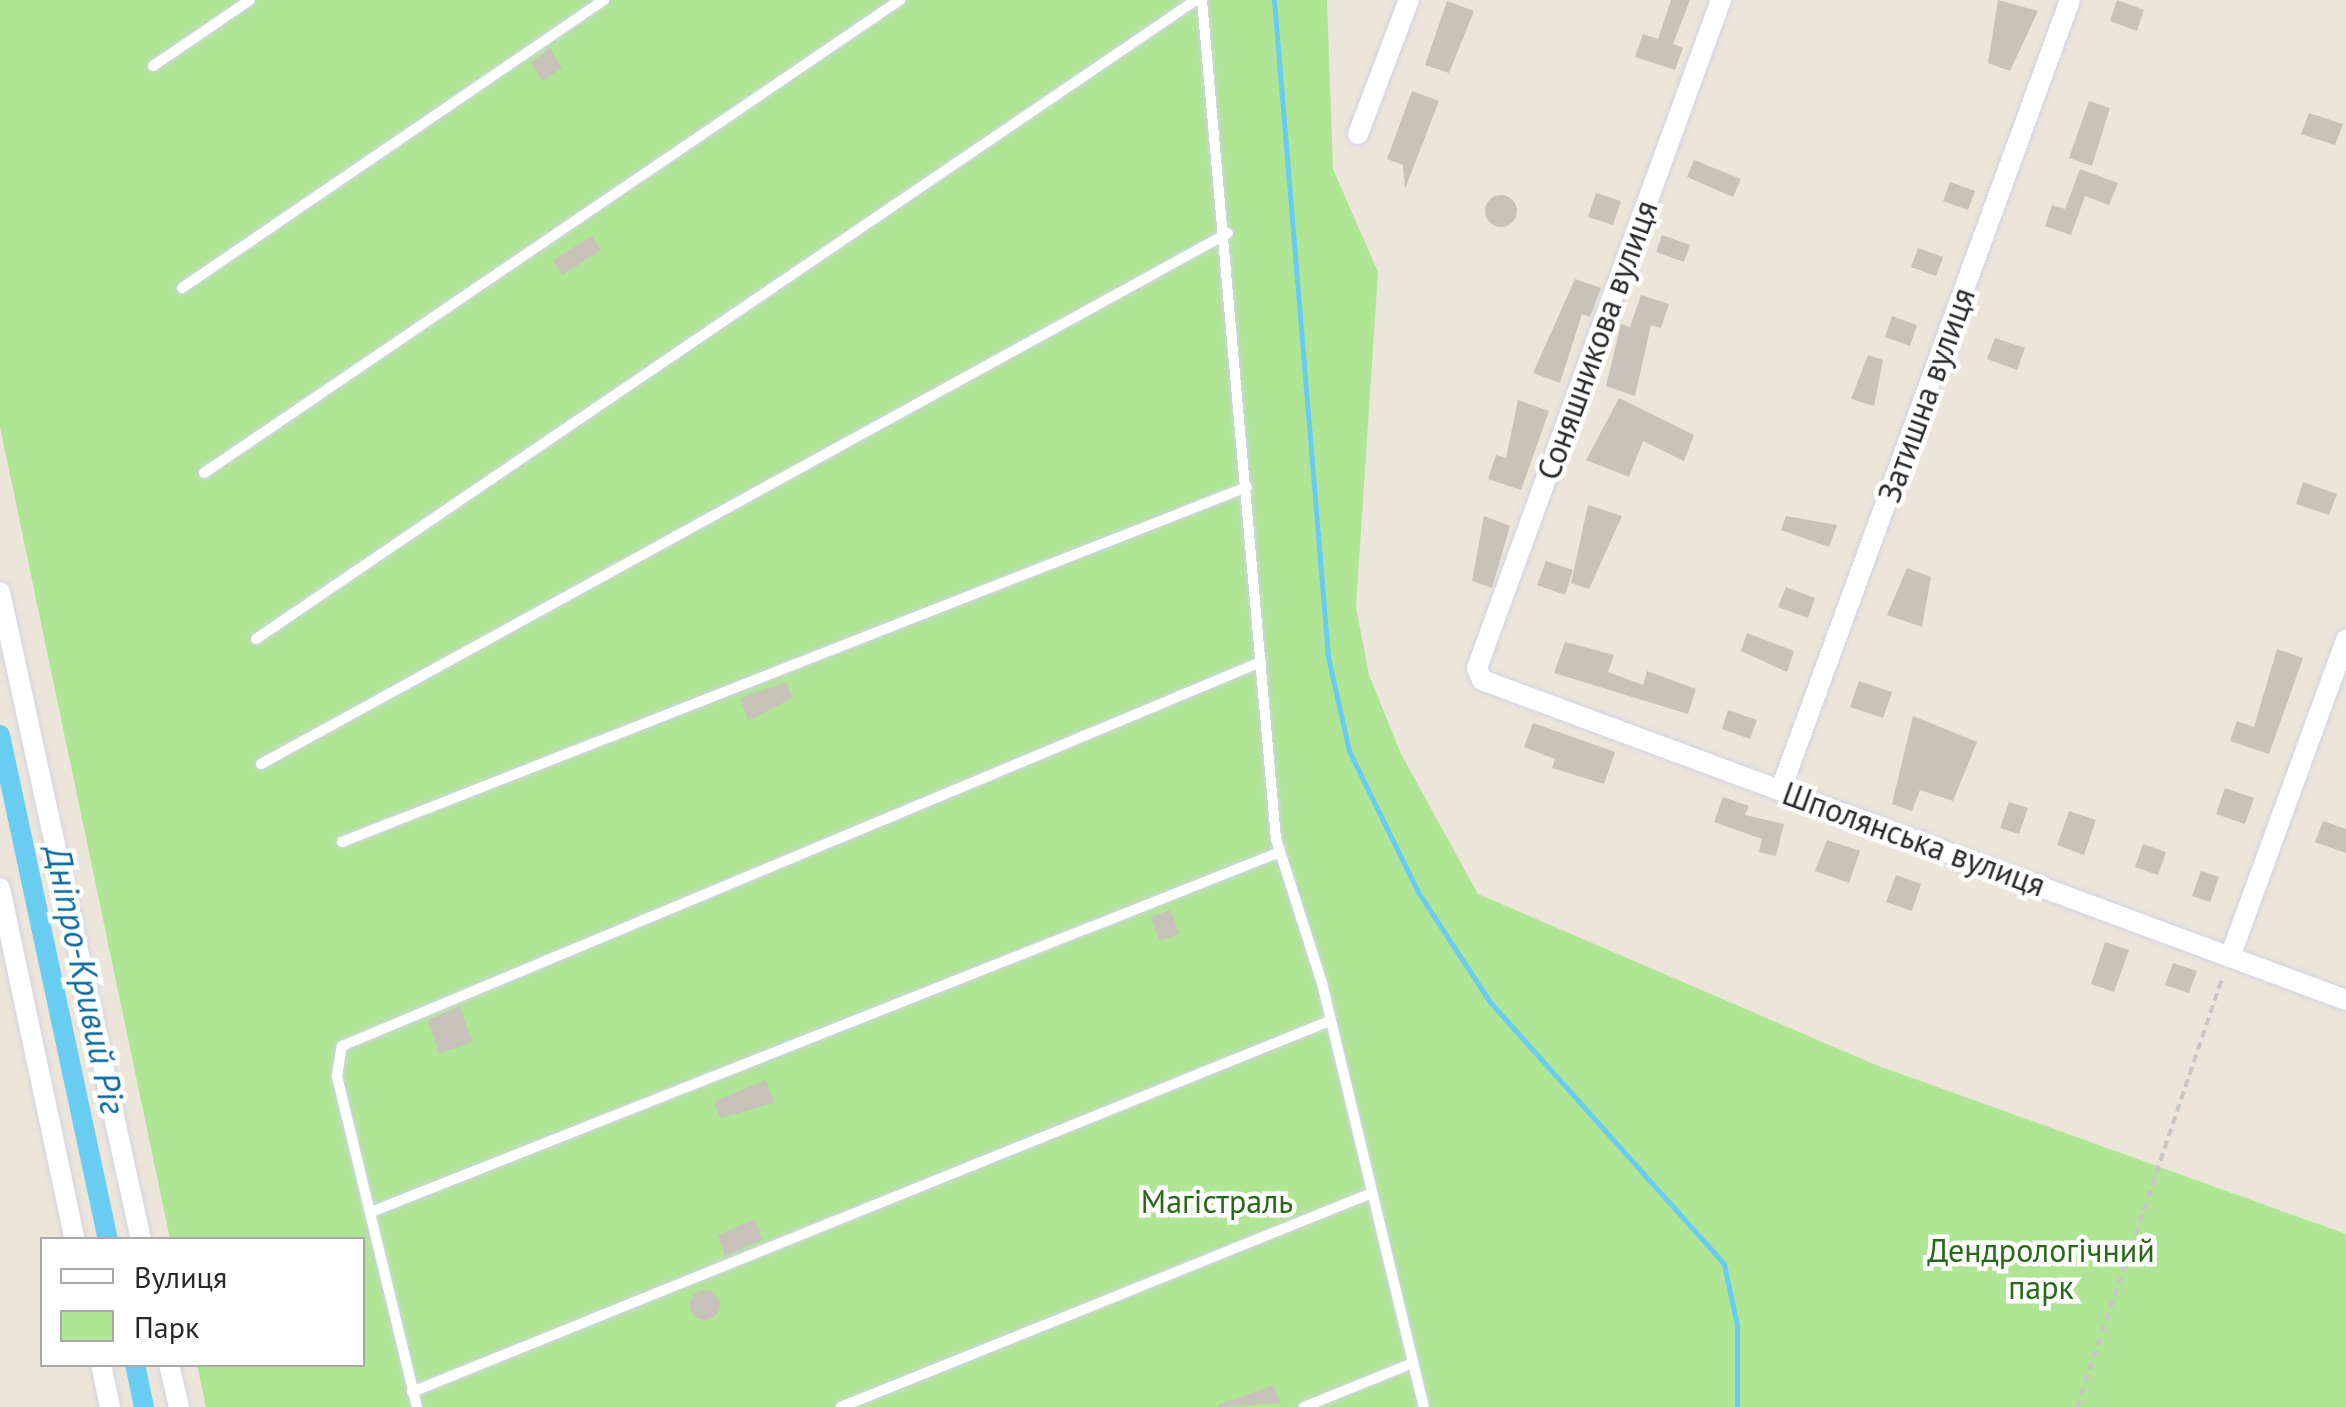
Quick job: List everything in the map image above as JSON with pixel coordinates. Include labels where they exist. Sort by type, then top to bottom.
[{"type":"street","points":[[1358,134],[1408,0]]},
{"type":"street","name":"Соняшникова вулиця","points":[[1482,680],[1477,668],[1721,0]]},
{"type":"street","name":"Затишна вулиця","points":[[1782,789],[2070,0]]},
{"type":"street","points":[[0,592],[140,1237]]},
{"type":"street","points":[[2230,957],[2346,640]]},
{"type":"street","name":"Шполянська вулиця","points":[[1482,680],[2346,1000]]},
{"type":"street","points":[[0,888],[74,1237]]},
{"type":"street","points":[[102,1367],[110,1407]]},
{"type":"street","points":[[170,1367],[179,1407]]},
{"type":"lane","points":[[153,66],[250,0]]},
{"type":"lane","points":[[182,288],[604,0]]},
{"type":"lane","points":[[204,473],[900,0]]},
{"type":"lane","points":[[256,639],[1199,0],[1228,233],[1260,662],[1280,852],[1330,1022],[1424,1407]]},
{"type":"lane","points":[[261,764],[1228,233]]},
{"type":"lane","points":[[342,842],[1248,487]]},
{"type":"lane","points":[[416,1407],[385,1295],[376,1210],[337,1076],[350,1041],[1260,662]]},
{"type":"lane","points":[[376,1210],[1280,852]]},
{"type":"lane","points":[[412,1392],[1330,1022]]},
{"type":"lane","points":[[841,1407],[1372,1193]]},
{"type":"lane","points":[[1304,1407],[1413,1364]]},
{"type":"path","points":[[2077,1407],[2230,957]]},
{"type":"green space","points":[[0,0],[1327,0],[1333,169],[1378,272],[1356,607],[1369,675],[1401,754],[1478,894],[1876,1065],[2346,1234],[2346,1407],[206,1407],[197,1367],[365,1367],[365,1237],[170,1237],[0,427]]},
{"type":"building","points":[[1671,0],[1690,0],[1673,44],[1683,48],[1675,70],[1635,57],[1643,34],[1658,39]]},
{"type":"building","points":[[1998,0],[2038,11],[2010,71],[1988,63]]},
{"type":"building","points":[[2117,0],[2144,10],[2137,31],[2110,21]]},
{"type":"building","points":[[1447,1],[1474,11],[1449,73],[1425,65]]},
{"type":"building","points":[[550,48],[562,68],[542,81],[531,63]]},
{"type":"building","points":[[1412,91],[1439,101],[1405,189],[1403,165],[1387,159]]},
{"type":"building","points":[[2089,101],[2110,108],[2092,166],[2069,158]]},
{"type":"building","points":[[2309,113],[2343,124],[2335,145],[2301,134]]},
{"type":"building","points":[[1694,160],[1741,179],[1733,197],[1687,177]]},
{"type":"building","points":[[2080,169],[2118,183],[2109,205],[2085,196],[2071,235],[2045,226],[2052,205],[2065,209]]},
{"type":"building","points":[[1950,182],[1975,191],[1968,210],[1943,201]]},
{"type":"building","points":[[1596,193],[1621,201],[1613,225],[1588,217]]},
{"type":"building","points":[[1501,195],[1513,199],[1517,211],[1513,223],[1501,227],[1489,223],[1485,211],[1489,199]]},
{"type":"building","points":[[1662,235],[1690,245],[1684,262],[1656,252]]},
{"type":"building","points":[[592,236],[601,250],[562,275],[553,260]]},
{"type":"building","points":[[1918,248],[1943,257],[1936,276],[1911,267]]},
{"type":"building","points":[[1575,279],[1601,288],[1590,317],[1582,314],[1560,383],[1533,373]]},
{"type":"building","points":[[1641,295],[1669,304],[1661,328],[1651,325],[1635,396],[1606,386],[1621,324],[1630,327]]},
{"type":"building","points":[[1892,316],[1917,325],[1910,346],[1885,337]]},
{"type":"building","points":[[1995,338],[2025,348],[2017,370],[1987,359]]},
{"type":"building","points":[[1868,355],[1883,360],[1874,406],[1851,399]]},
{"type":"building","points":[[1619,398],[1694,435],[1684,461],[1643,441],[1629,477],[1586,460]]},
{"type":"building","points":[[1518,400],[1549,411],[1521,490],[1488,479],[1496,455],[1506,458]]},
{"type":"building","points":[[2303,482],[2337,494],[2329,515],[2296,504]]},
{"type":"building","points":[[1588,505],[1622,516],[1589,589],[1571,583]]},
{"type":"building","points":[[1484,516],[1510,526],[1492,588],[1472,581]]},
{"type":"building","points":[[1786,516],[1837,525],[1829,547],[1781,530]]},
{"type":"building","points":[[1546,561],[1573,570],[1565,595],[1537,585]]},
{"type":"building","points":[[1907,568],[1931,577],[1922,627],[1887,615]]},
{"type":"building","points":[[1786,587],[1815,598],[1808,618],[1778,607]]},
{"type":"building","points":[[1747,633],[1794,651],[1787,672],[1741,651]]},
{"type":"building","points":[[1565,642],[1614,655],[1608,672],[1643,685],[1647,671],[1696,689],[1688,714],[1554,673]]},
{"type":"building","points":[[2277,649],[2303,658],[2269,754],[2230,741],[2237,721],[2254,727]]},
{"type":"building","points":[[1859,681],[1892,692],[1883,718],[1850,707]]},
{"type":"building","points":[[787,682],[792,698],[748,721],[740,698]]},
{"type":"building","points":[[1728,710],[1757,720],[1750,739],[1722,729]]},
{"type":"building","points":[[1913,716],[1977,742],[1953,801],[1920,790],[1912,811],[1892,804]]},
{"type":"building","points":[[1533,723],[1615,752],[1604,784],[1552,768],[1555,759],[1524,747]]},
{"type":"building","points":[[2225,788],[2254,798],[2245,824],[2216,814]]},
{"type":"building","points":[[1723,797],[1749,806],[1745,815],[1784,824],[1776,856],[1759,852],[1762,839],[1714,822]]},
{"type":"building","points":[[2009,802],[2028,808],[2019,834],[2000,828]]},
{"type":"building","points":[[2069,811],[2096,820],[2084,855],[2057,845]]},
{"type":"building","points":[[2323,821],[2346,829],[2346,853],[2315,842]]},
{"type":"building","points":[[1827,840],[1860,851],[1849,883],[1815,871]]},
{"type":"building","points":[[2143,844],[2166,852],[2158,875],[2135,867]]},
{"type":"building","points":[[2201,871],[2219,877],[2210,902],[2192,896]]},
{"type":"building","points":[[1896,875],[1921,884],[1912,911],[1886,902]]},
{"type":"building","points":[[1171,910],[1179,934],[1159,941],[1151,917]]},
{"type":"building","points":[[2105,942],[2129,950],[2114,992],[2091,984]]},
{"type":"building","points":[[2173,963],[2197,971],[2189,993],[2165,985]]},
{"type":"building","points":[[460,1006],[472,1042],[439,1054],[428,1020]]},
{"type":"building","points":[[766,1080],[774,1103],[720,1118],[714,1102]]},
{"type":"building","points":[[755,1219],[762,1240],[725,1256],[718,1235]]},
{"type":"building","points":[[705,1290],[716,1294],[720,1305],[716,1316],[705,1320],[694,1316],[690,1305],[694,1294]]},
{"type":"building","points":[[1274,1385],[1280,1403],[1218,1407],[1218,1405]]},
{"type":"waterway","points":[[1274,0],[1328,657],[1349,751],[1418,892],[1490,1002],[1724,1264],[1737,1325],[1737,1407]]},
{"type":"waterway","name":"Дніпро-Кривий Ріг","points":[[0,735],[107,1237]]},
{"type":"waterway","name":"Дніпро-Кривий Ріг","points":[[136,1367],[144,1407]]},
{"type":"park label","name":"Магістраль","points":[[1217,1201]]},
{"type":"park label","name":"Дендрологічний парк","points":[[2041,1270]]}]
